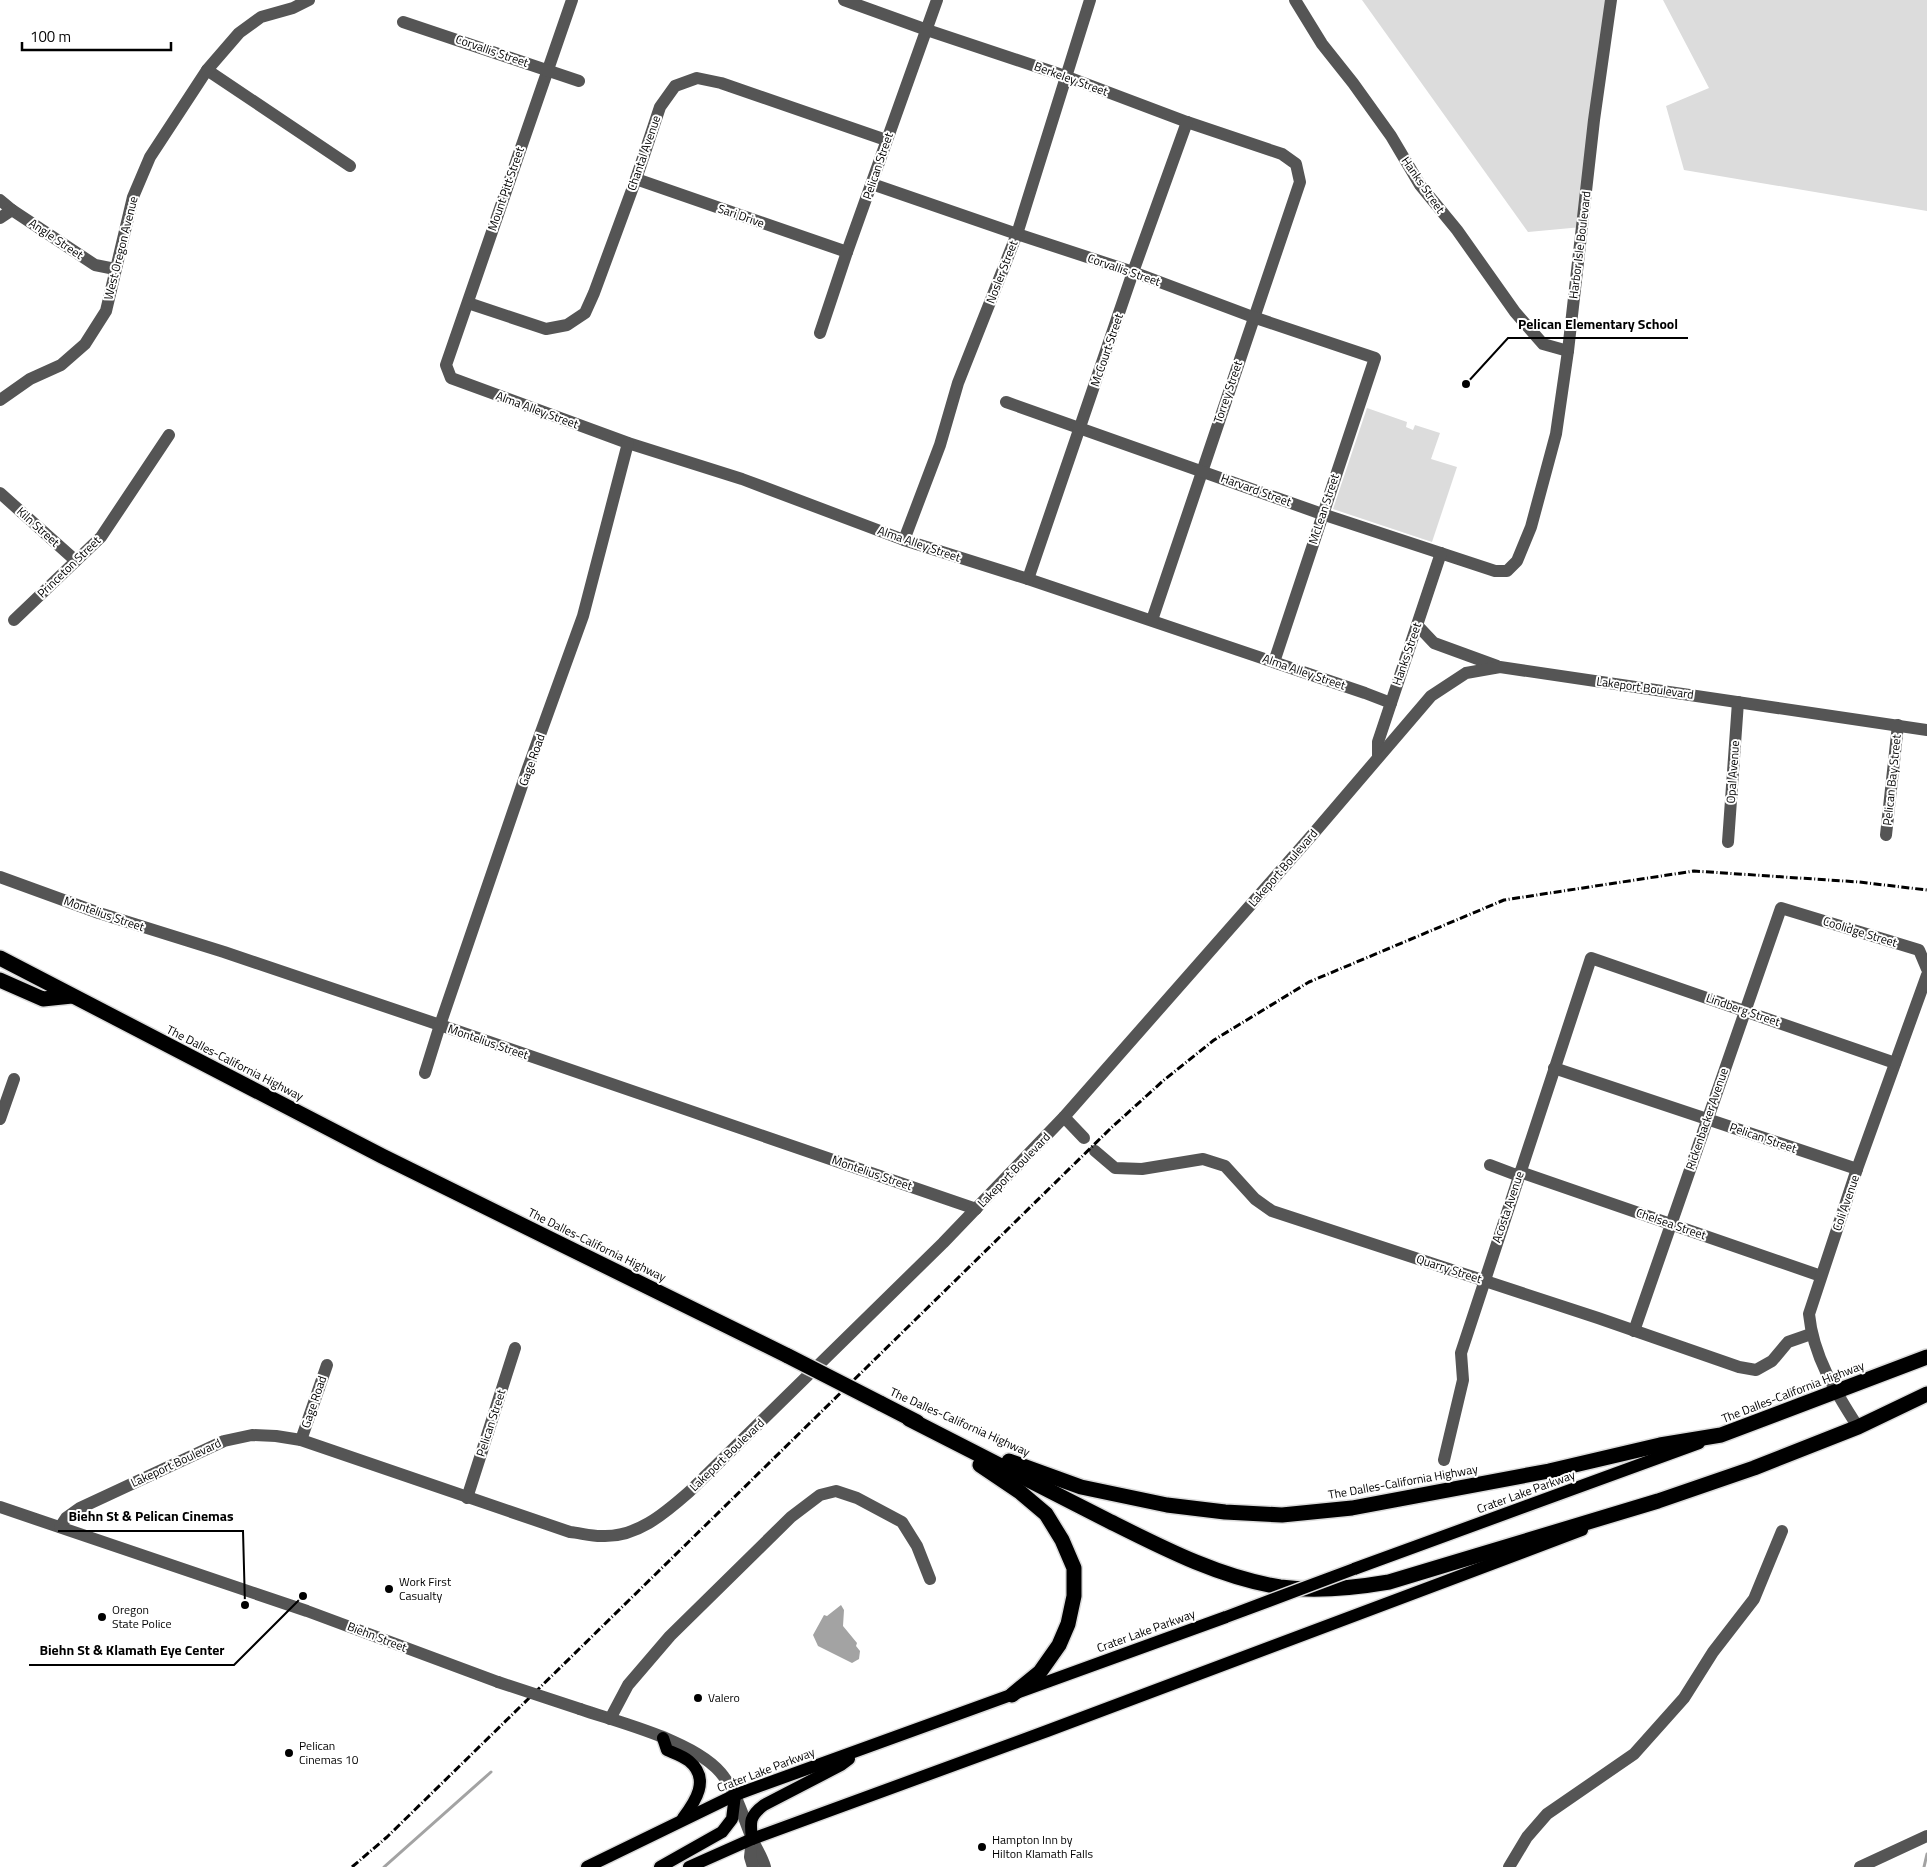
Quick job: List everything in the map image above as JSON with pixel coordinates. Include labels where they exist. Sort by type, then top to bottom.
[{"type":"highway","name":"The Dalles-California Highway","points":[[0,958],[382,1156],[788,1356],[909,1419],[1019,1465],[1082,1487],[1167,1505],[1225,1512],[1282,1515],[1352,1508],[1425,1496],[1549,1471],[1660,1445],[1720,1435],[1927,1357]]},
{"type":"highway","points":[[0,980],[43,999],[72,996]]},
{"type":"highway","points":[[909,1419],[1180,1556],[1228,1573],[1281,1587],[1324,1590],[1390,1582],[1658,1501],[1754,1468],[1858,1428],[1927,1394]]},
{"type":"highway","points":[[909,1419],[1020,1492],[1046,1514],[1062,1540],[1074,1568],[1074,1596],[1068,1624],[1040,1672],[1012,1695]]},
{"type":"main road","name":"Crater Lake Parkway","points":[[588,1867],[735,1795],[1720,1435]]},
{"type":"main road","points":[[689,1867],[752,1839],[1056,1728],[1658,1501]]},
{"type":"main road","points":[[663,1738],[667,1750],[690,1761],[697,1772],[700,1782],[699,1794],[695,1802],[680,1821]]},
{"type":"main road","points":[[752,1839],[750,1821],[757,1810],[764,1804],[841,1765],[863,1748]]},
{"type":"main road","points":[[660,1867],[722,1832],[732,1819],[735,1795]]},
{"type":"street","name":"West Oregon Avenue","points":[[0,400],[30,379],[61,366],[85,344],[106,311],[133,197],[150,157],[207,70],[239,33],[261,17],[293,8],[309,0]]},
{"type":"street","name":"Mount Pitt Street","points":[[451,378],[446,365],[572,0]]},
{"type":"street","name":"Berkeley Street","points":[[844,0],[1065,76],[1187,122],[1282,154],[1296,164]]},
{"type":"street","name":"Pelican Street","points":[[820,334],[886,140],[938,0]]},
{"type":"street","name":"Nosler Street","points":[[904,540],[940,445],[958,383],[1017,234],[1090,0]]},
{"type":"street","name":"Hanks Street","points":[[1295,0],[1322,44],[1391,136],[1420,185],[1457,230],[1515,312],[1543,344],[1568,351]]},
{"type":"street","name":"Harbor Isle Boulevard","points":[[1507,571],[1517,561],[1531,527],[1556,434],[1568,351],[1594,120],[1611,0]]},
{"type":"street","name":"Corvallis Street","points":[[404,22],[579,81]]},
{"type":"street","points":[[207,70],[350,166]]},
{"type":"street","name":"Chantal Avenue","points":[[468,303],[546,329],[568,325],[585,313],[636,179],[660,107],[675,86],[697,78],[721,83],[886,140]]},
{"type":"street","name":"McCourt Street","points":[[1028,579],[1133,272],[1187,122]]},
{"type":"street","name":"Torrey Street","points":[[1152,620],[1201,470],[1300,182],[1296,164]]},
{"type":"street","name":"Sari Drive","points":[[636,179],[847,252]]},
{"type":"street","name":"Corvallis Street","points":[[872,184],[1133,272],[1253,317],[1375,358]]},
{"type":"street","name":"Angle Street","points":[[0,200],[95,265],[115,268]]},
{"type":"street","points":[[0,218],[12,210]]},
{"type":"street","name":"McLean Street","points":[[1274,662],[1375,358]]},
{"type":"street","name":"Alma Alley Street","points":[[451,378],[628,443],[742,479],[904,540],[1152,620],[1390,703]]},
{"type":"street","name":"Harvard Street","points":[[1006,402],[1322,514],[1495,571],[1507,571]]},
{"type":"street","name":"Princeton Street","points":[[14,620],[101,537],[170,435]]},
{"type":"street","name":"Gage Road","points":[[425,1073],[440,1025],[583,616],[628,443]]},
{"type":"street","name":"Kiln Street","points":[[0,493],[75,560]]},
{"type":"street","name":"Hanks Street","points":[[1378,756],[1378,742],[1390,703],[1441,553]]},
{"type":"street","points":[[1417,625],[1434,643],[1500,667]]},
{"type":"street","name":"Lakeport Boulevard","points":[[60,1527],[66,1518],[80,1508],[224,1441],[252,1435],[301,1440],[570,1532],[603,1536],[631,1532],[660,1517],[689,1492],[976,1209],[1064,1117],[1306,842],[1430,696],[1466,672],[1500,667],[1927,730]]},
{"type":"street","name":"Opal Avenue","points":[[1728,842],[1738,702]]},
{"type":"street","name":"Pelican Bay Street","points":[[1886,835],[1898,725]]},
{"type":"street","name":"Montelius Street","points":[[0,877],[99,913],[224,952],[976,1209]]},
{"type":"street","name":"Coolidge Street","points":[[1781,908],[1919,950],[1927,969]]},
{"type":"street","name":"Rickenbacker Avenue","points":[[1634,1330],[1781,908]]},
{"type":"street","name":"Lindberg Street","points":[[1591,958],[1895,1062]]},
{"type":"street","name":"Acosta Avenue","points":[[1444,1460],[1463,1380],[1460,1353],[1591,958]]},
{"type":"street","name":"Coli Avenue","points":[[1858,1428],[1835,1392],[1811,1334],[1809,1314],[1857,1169],[1927,975]]},
{"type":"street","name":"Pelican Street","points":[[1554,1068],[1857,1169]]},
{"type":"street","points":[[0,1119],[14,1079]]},
{"type":"street","points":[[1064,1117],[1084,1138]]},
{"type":"street","name":"Quarry Street","points":[[1095,1151],[1114,1168],[1142,1169],[1203,1159],[1225,1166],[1255,1199],[1272,1211],[1634,1330],[1739,1367],[1756,1370],[1772,1361],[1788,1342],[1811,1334]]},
{"type":"street","name":"Chelsea Street","points":[[1490,1166],[1519,1174],[1821,1276]]},
{"type":"street","name":"Pelican Street","points":[[467,1498],[515,1348]]},
{"type":"street","name":"Gage Road","points":[[301,1440],[327,1365]]},
{"type":"street","points":[[610,1719],[628,1685],[670,1636],[791,1517],[820,1495],[836,1490],[857,1498],[902,1522],[917,1546],[930,1580]]},
{"type":"street","name":"Biehn Street","points":[[0,1507],[307,1611],[498,1682],[663,1738],[706,1759],[723,1775],[735,1795],[752,1839]]},
{"type":"street","points":[[1509,1867],[1527,1837],[1547,1814],[1634,1754],[1684,1698],[1713,1652],[1754,1599],[1782,1531]]},
{"type":"street","points":[[1860,1867],[1927,1836]]},
{"type":"street","points":[[752,1839],[750,1857],[753,1867]]},
{"type":"street","points":[[752,1839],[762,1855],[766,1867]]},
{"type":"shaded area","points":[[1362,0],[1611,0],[1582,227],[1528,232]]},
{"type":"shaded area","points":[[1663,0],[1927,0],[1927,211],[1684,170],[1666,106],[1709,88]]},
{"type":"shaded area","points":[[1367,408],[1407,422],[1406,427],[1413,430],[1415,425],[1440,433],[1431,459],[1457,467],[1432,542],[1333,509]]},
{"type":"shaded area","points":[[841,1605],[844,1610],[843,1626],[857,1643],[856,1646],[860,1651],[859,1659],[852,1663],[818,1646],[813,1635],[824,1615],[827,1616]]},
{"type":"waterway","points":[[384,1867],[491,1772]]},
{"type":"waterway","points":[[1924,1867],[1927,1854]]},
{"type":"railway","points":[[352,1867],[387,1837],[1111,1128],[1164,1080],[1214,1040],[1309,982],[1504,900],[1694,871],[1859,882],[1927,890]]},
{"type":"place","name":"Pelican Elementary School","points":[[1466,384]]},
{"type":"place","name":"Work First Casualty","points":[[389,1589]]},
{"type":"place","name":"Biehn St & Klamath Eye Center","points":[[303,1596]]},
{"type":"place","name":"Biehn St & Pelican Cinemas","points":[[245,1605]]},
{"type":"place","name":"Oregon State Police","points":[[102,1617]]},
{"type":"place","name":"Valero","points":[[698,1698]]},
{"type":"place","name":"Pelican Cinemas 10","points":[[289,1753]]},
{"type":"place","name":"Hampton Inn by Hilton Klamath Falls","points":[[982,1847]]}]
